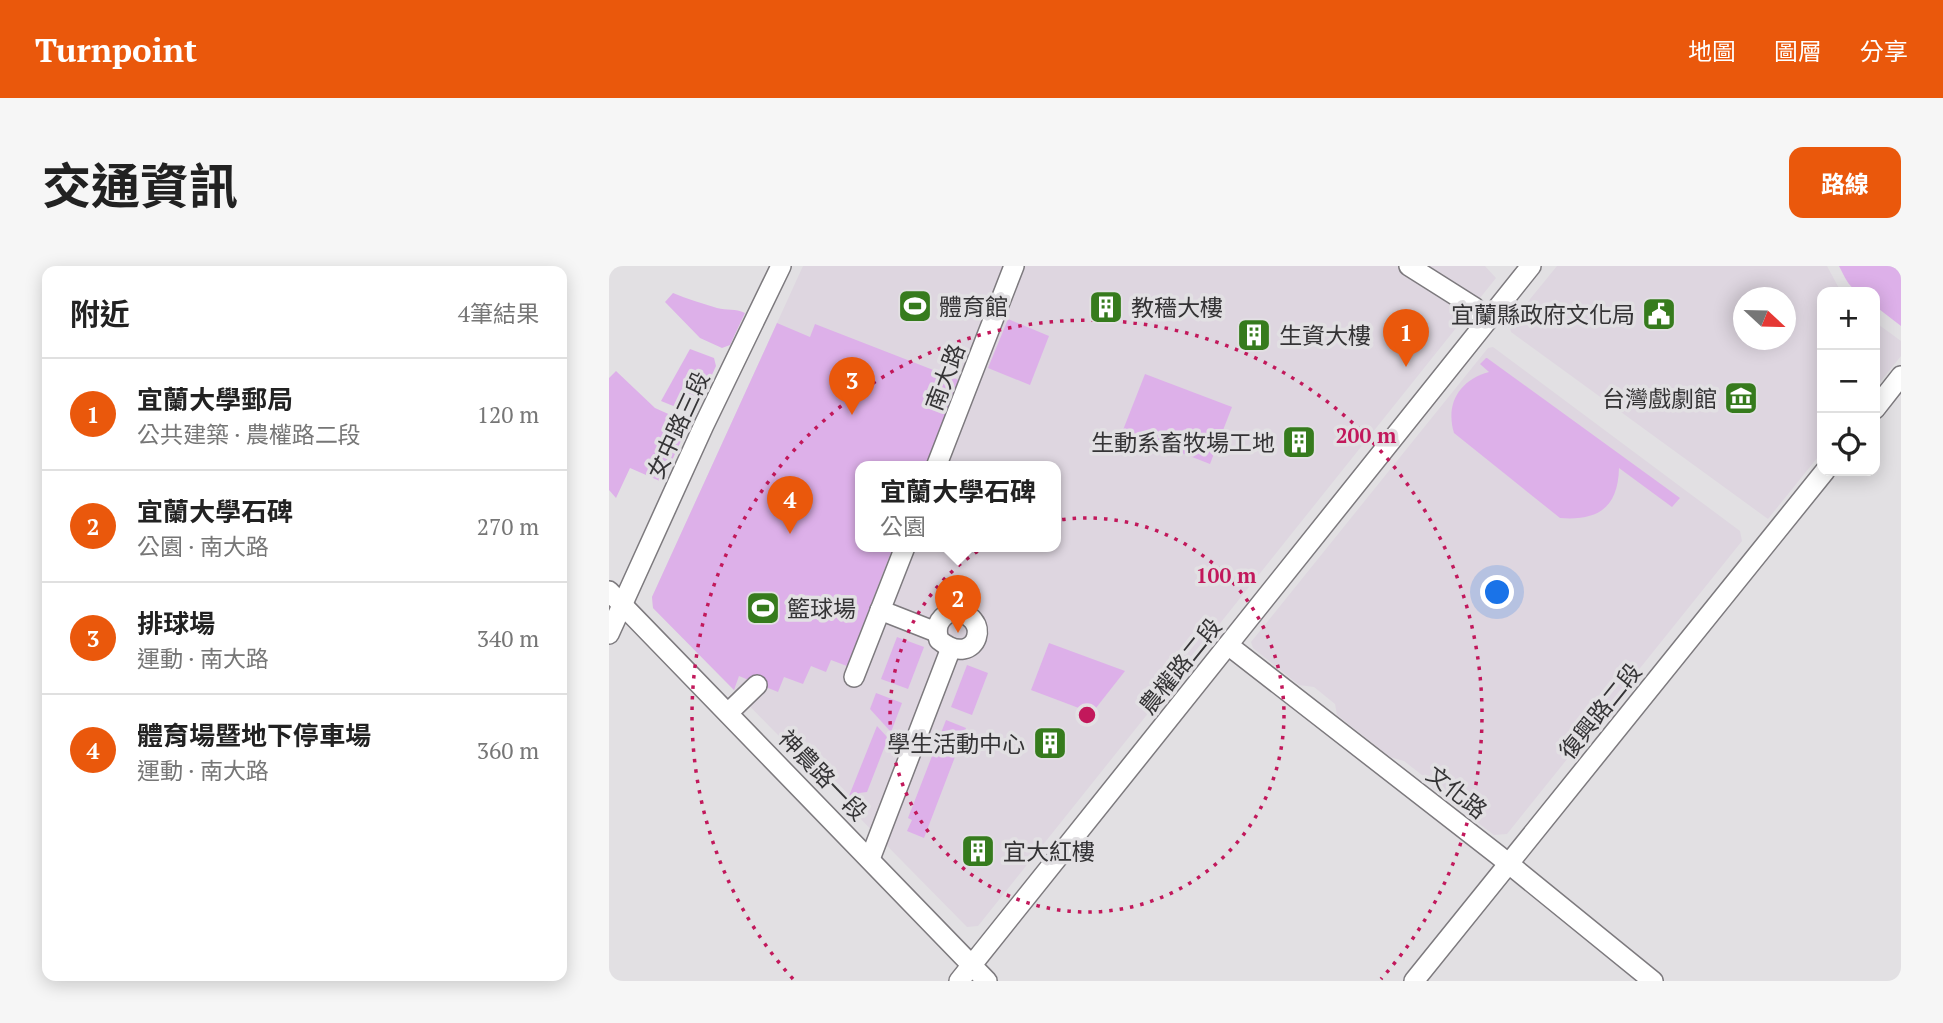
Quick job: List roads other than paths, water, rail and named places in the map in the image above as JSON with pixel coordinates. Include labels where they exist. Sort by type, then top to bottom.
[{"type":"street","name":"女中路三段","points":[[609,634],[615,598],[781,266]]},
{"type":"street","name":"南大路","points":[[938,461],[1014,266]]},
{"type":"street","points":[[1409,266],[1473,307],[1487,321]]},
{"type":"street","name":"農權路二段","points":[[959,981],[1531,266]]},
{"type":"street","points":[[1880,402],[1901,376]]},
{"type":"street","name":"復興路二段","points":[[1413,981],[1821,476]]},
{"type":"street","points":[[854,677],[903,552]]},
{"type":"street","name":"神農路一段","points":[[615,598],[987,981]]},
{"type":"street","points":[[880,610],[936,632]]},
{"type":"street","points":[[950,612],[973,618],[978,630],[973,646],[966,650],[951,648],[939,640],[936,632],[943,617],[950,612]]},
{"type":"street","name":"文化路","points":[[1228,645],[1509,864],[1653,981]]},
{"type":"street","points":[[870,859],[951,648]]},
{"type":"street","points":[[729,713],[757,685]]},
{"type":"place","name":"體育館","points":[[915,306]]},
{"type":"place","name":"教穡大樓","points":[[1106,307]]},
{"type":"place","name":"宜蘭縣政府文化局","points":[[1659,314]]},
{"type":"place","name":"生資大樓","points":[[1254,335]]},
{"type":"place","name":"宜蘭大學郵局","points":[[1406,367]]},
{"type":"place","name":"台灣戲劇館","points":[[1741,398]]},
{"type":"place","name":"排球場","points":[[852,415]]},
{"type":"place","name":"生動系畜牧場工地","points":[[1299,442]]},
{"type":"place","name":"體育場暨地下停車場","points":[[790,534]]},
{"type":"place","name":"籃球場","points":[[763,608]]},
{"type":"place","name":"宜蘭大學石碑","points":[[958,633]]},
{"type":"place","name":"學生活動中心","points":[[1050,743]]},
{"type":"place","name":"宜大紅樓","points":[[978,851]]}]
